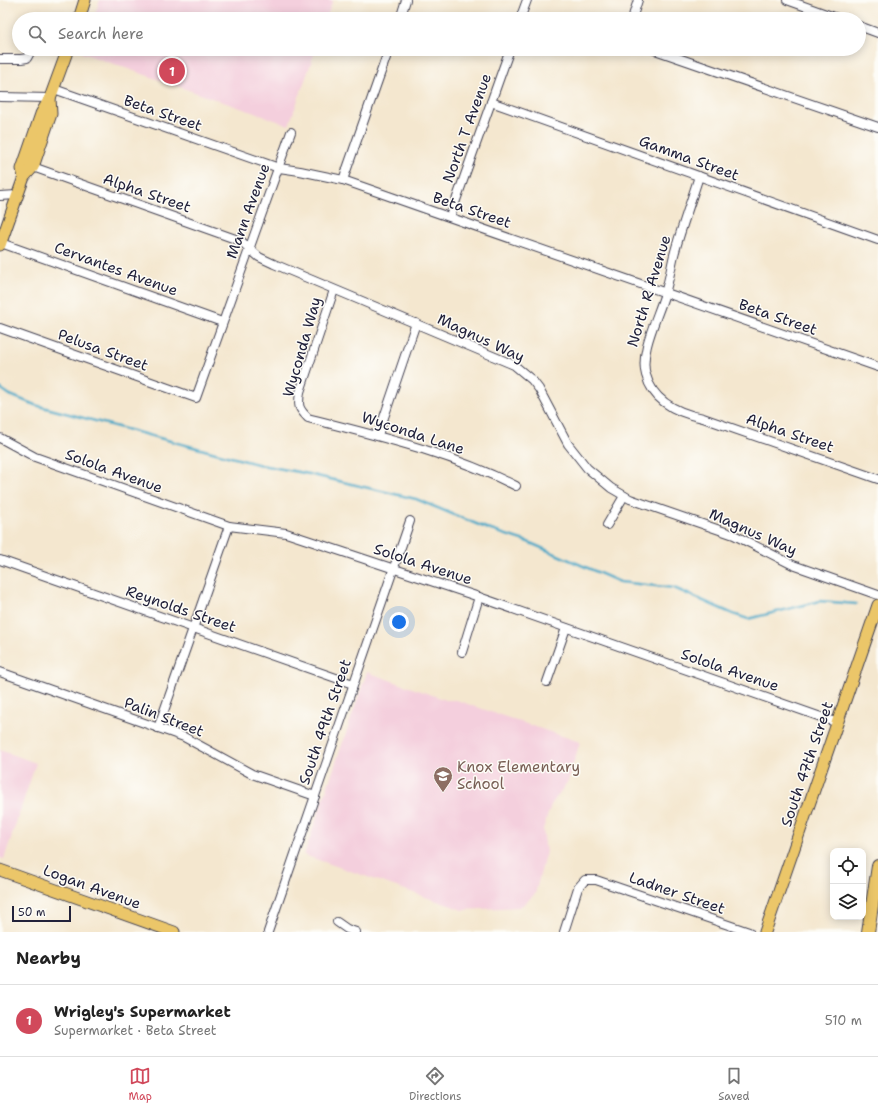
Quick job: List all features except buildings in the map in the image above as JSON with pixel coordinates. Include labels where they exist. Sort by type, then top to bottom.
[{"type":"highway","points":[[868,932],[878,866]]},
{"type":"main road","points":[[81,12],[85,0]]},
{"type":"main road","points":[[24,177],[22,169],[40,114],[52,94],[66,56]]},
{"type":"main road","points":[[0,244],[24,177],[33,167],[51,114],[52,94]]},
{"type":"main road","name":"South 47th Street","points":[[765,932],[878,605]]},
{"type":"main road","name":"Logan Avenue","points":[[0,870],[174,932]]},
{"type":"street","points":[[402,12],[406,0]]},
{"type":"street","points":[[523,12],[527,0]]},
{"type":"street","points":[[634,12],[638,0]]},
{"type":"street","points":[[787,0],[820,12]]},
{"type":"street","points":[[866,29],[878,33]]},
{"type":"street","points":[[0,59],[22,59],[27,58],[28,56]]},
{"type":"street","points":[[343,180],[387,56]]},
{"type":"street","name":"North T Avenue","points":[[450,217],[507,56]]},
{"type":"street","points":[[672,56],[878,127]]},
{"type":"street","name":"Beta Street","points":[[0,98],[52,94],[278,168],[300,170],[343,180],[878,367]]},
{"type":"street","name":"Gamma Street","points":[[491,102],[878,240]]},
{"type":"street","name":"Mann Avenue","points":[[196,398],[291,132]]},
{"type":"street","name":"Alpha Street","points":[[33,167],[241,241],[250,249]]},
{"type":"street","name":"North R Avenue","points":[[692,415],[670,407],[662,402],[653,392],[646,376],[644,363],[646,349],[665,293],[698,176]]},
{"type":"street","points":[[0,196],[17,195]]},
{"type":"street","name":"Cervantes Avenue","points":[[0,244],[222,322]]},
{"type":"street","name":"Magnus Way","points":[[250,249],[259,257],[334,290],[514,365],[532,380],[542,394],[568,444],[586,468],[611,488],[624,496],[734,535],[793,565],[878,595]]},
{"type":"street","name":"Wyconda Way","points":[[301,412],[299,409],[298,400],[300,392],[334,290]]},
{"type":"street","points":[[378,435],[416,323]]},
{"type":"street","name":"Pelusa Street","points":[[0,328],[196,398]]},
{"type":"street","name":"Wyconda Lane","points":[[301,412],[308,418],[378,435],[441,455],[516,486]]},
{"type":"street","name":"Alpha Street","points":[[692,415],[878,478]]},
{"type":"street","name":"Solola Avenue","points":[[0,438],[35,457],[229,526],[286,533],[479,597],[838,723]]},
{"type":"street","points":[[607,525],[624,496]]},
{"type":"street","name":"South 49th Street","points":[[268,932],[410,521]]},
{"type":"street","points":[[158,728],[229,526]]},
{"type":"street","name":"Reynolds Street","points":[[0,560],[353,684]]},
{"type":"street","points":[[462,652],[479,597]]},
{"type":"street","points":[[547,682],[566,628]]},
{"type":"street","name":"Palin Street","points":[[0,672],[184,737],[259,778],[315,796]]},
{"type":"street","name":"Ladner Street","points":[[564,932],[578,888],[585,880],[596,880],[749,932]]},
{"type":"street","points":[[337,922],[347,929],[356,932]]},
{"type":"shaded area","points":[[100,0],[333,0],[329,12],[96,12]]},
{"type":"shaded area","points":[[91,56],[314,56],[289,125]]},
{"type":"shaded area","name":"Knox Elementary School","points":[[367,672],[446,700],[456,700],[580,742],[568,781],[551,805],[543,829],[546,852],[535,894],[524,904],[519,907],[463,910],[304,855]]},
{"type":"shaded area","points":[[0,750],[36,763],[4,859],[0,858]]},
{"type":"waterway","points":[[0,388],[10,395],[35,405],[261,465],[304,473],[416,499],[491,530],[528,542],[620,582],[674,588],[748,619],[820,601],[856,604]]},
{"type":"place","name":"Wrigley's Supermarket","points":[[172,71]]},
{"type":"place","name":"Knox Elementary School","points":[[443,793]]}]
